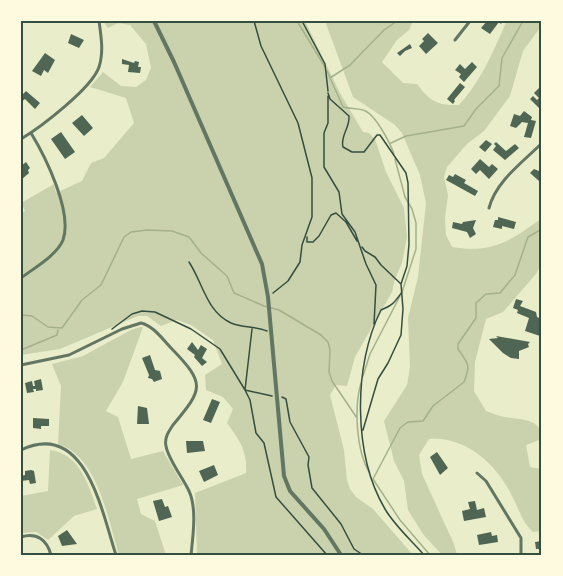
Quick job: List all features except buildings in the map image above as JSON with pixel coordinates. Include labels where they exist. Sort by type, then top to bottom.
[{"type":"street","points":[[21,139],[66,105],[94,77],[99,68],[102,46],[99,21]]},
{"type":"street","points":[[154,21],[255,245],[264,271],[282,466],[287,485],[293,495],[324,529],[341,555]]},
{"type":"street","points":[[455,40],[470,21]]},
{"type":"street","points":[[21,278],[58,247],[63,239],[64,227],[62,203],[55,180],[31,133]]},
{"type":"street","points":[[489,208],[503,182],[542,143]]},
{"type":"street","points":[[21,365],[69,355],[132,324],[141,323],[147,324],[186,363],[195,376],[196,394],[192,403],[168,432],[166,447],[191,494],[193,511],[191,555]]},
{"type":"street","points":[[21,450],[49,445],[67,451],[81,462],[90,479],[116,555]]},
{"type":"street","points":[[477,473],[486,481],[521,538],[521,555]]},
{"type":"street","points":[[21,537],[40,538],[48,546],[51,555]]},
{"type":"path","points":[[254,21],[261,46],[298,123],[312,178],[312,217],[302,245],[297,269],[288,281],[268,297]]},
{"type":"path","points":[[302,21],[325,64],[330,111],[324,133],[324,167],[339,192],[342,214],[355,232],[376,285],[374,324],[361,379],[360,412],[369,468],[384,508],[424,555]]},
{"type":"path","points":[[328,93],[330,99],[349,116],[341,141],[345,150],[352,153],[364,152],[376,135],[380,135],[406,173],[409,197],[407,266],[401,284],[401,335],[378,380],[363,430]]},
{"type":"path","points":[[307,236],[307,242],[313,242],[332,215],[336,213],[365,251],[375,257],[401,284]]},
{"type":"path","points":[[189,262],[202,291],[217,311],[229,322],[252,329],[263,329],[271,336]]},
{"type":"path","points":[[374,324],[381,310],[388,308],[402,292]]},
{"type":"path","points":[[107,337],[111,328],[132,314],[142,311],[155,312],[191,329],[216,345],[250,400],[256,433],[264,443],[276,497],[327,555]]},
{"type":"path","points":[[245,390],[252,329]]},
{"type":"path","points":[[245,390],[276,397],[283,396],[286,399],[290,422],[309,457],[308,465],[315,495],[341,524],[354,549],[363,555]]},
{"type":"green space","points":[[103,21],[305,21],[340,93],[363,132],[369,133],[375,139],[386,172],[404,208],[407,237],[402,263],[392,292],[355,357],[347,386],[336,385],[330,395],[344,450],[350,489],[356,497],[373,509],[413,555],[197,555],[195,493],[246,473],[246,465],[242,446],[227,423],[233,409],[223,397],[206,390],[205,375],[222,364],[213,340],[191,325],[177,320],[161,326],[147,316],[138,316],[60,349],[21,355],[21,213],[25,211],[21,203],[54,184],[56,193],[82,181],[91,163],[104,158],[134,123],[126,98],[90,87],[103,72],[121,86],[136,87],[146,80],[151,68],[146,44],[130,25],[118,23],[108,28]]},
{"type":"green space","points":[[325,21],[413,21],[409,30],[397,40],[382,62],[403,83],[417,84],[426,95],[435,101],[459,105],[474,86],[486,65],[507,21],[542,21],[542,25],[523,51],[510,96],[484,131],[467,144],[447,167],[444,177],[448,195],[445,218],[446,235],[452,247],[479,249],[490,247],[511,239],[542,218],[542,262],[536,274],[503,312],[486,319],[475,362],[474,391],[486,411],[503,417],[530,421],[541,432],[542,439],[526,445],[530,467],[542,469],[542,531],[533,532],[529,528],[506,484],[489,463],[467,447],[442,439],[429,439],[419,455],[422,474],[457,555],[442,555],[423,534],[408,510],[404,481],[394,461],[384,421],[407,385],[410,367],[408,318],[418,277],[426,203],[420,175],[402,133],[395,125],[353,97]]},
{"type":"green space","points":[[143,327],[123,382],[106,411],[118,417],[131,459],[163,451],[183,485],[137,499],[141,514],[155,521],[166,555],[119,555],[92,475],[83,461],[72,451],[58,444],[61,386],[52,364],[83,356]]},
{"type":"green space","points":[[50,450],[69,457],[76,464],[86,480],[97,509],[74,516],[48,540],[36,532],[21,533],[21,496],[48,491]]},
{"type":"waterway","points":[[297,21],[325,67]]},
{"type":"waterway","points":[[330,78],[350,65],[384,30],[397,21]]},
{"type":"waterway","points":[[391,143],[406,136],[464,126],[476,109],[499,86],[502,58],[523,21]]},
{"type":"waterway","points":[[327,71],[343,107],[368,112],[386,136],[394,154]]},
{"type":"waterway","points":[[395,159],[405,197],[416,223],[416,249],[402,292]]},
{"type":"waterway","points":[[373,479],[400,428],[408,422],[423,421],[433,406],[464,382],[467,364],[458,349],[458,344],[476,318],[476,303],[486,294],[500,293],[515,275],[528,237],[542,229]]},
{"type":"waterway","points":[[21,315],[32,316],[48,327],[62,328],[82,300],[101,285],[124,237],[131,232],[172,231],[189,237],[201,253],[227,276],[234,293],[279,310],[321,335],[328,342],[329,372],[332,381],[357,418]]},
{"type":"waterway","points":[[363,376],[370,354],[400,296]]},
{"type":"waterway","points":[[21,350],[57,335],[58,330]]},
{"type":"waterway","points":[[361,383],[357,404],[359,440],[369,472]]},
{"type":"waterway","points":[[373,479],[400,520],[430,555]]}]
